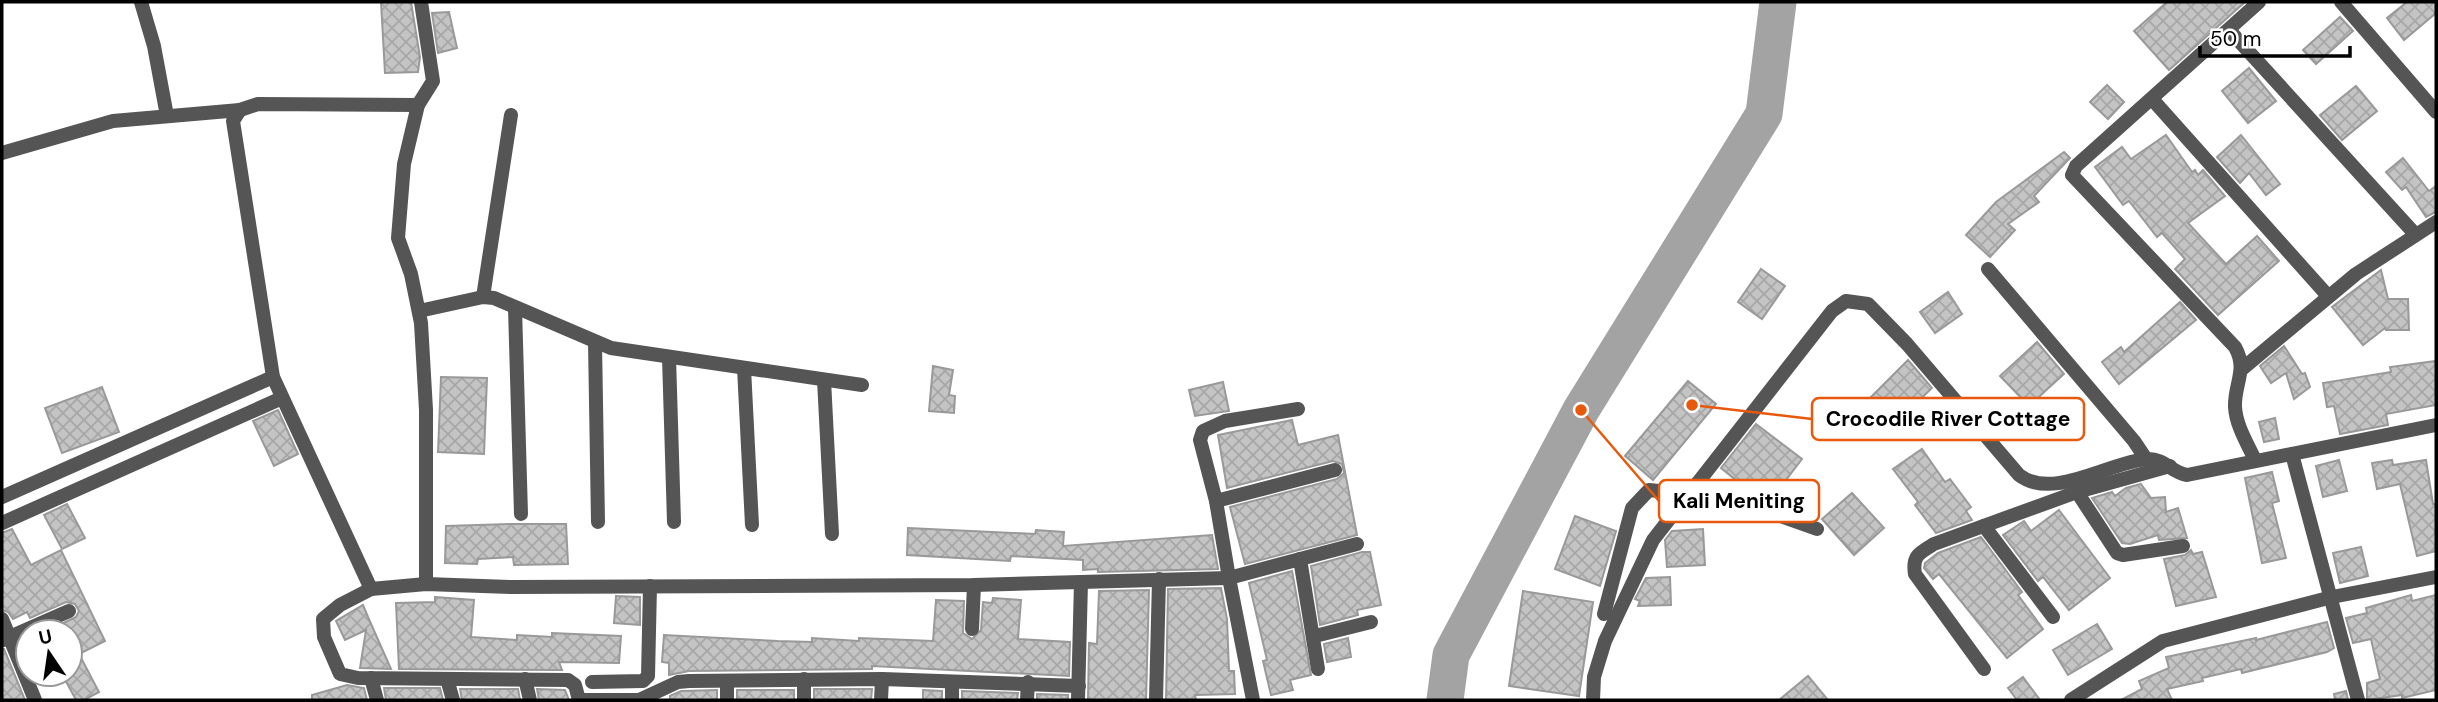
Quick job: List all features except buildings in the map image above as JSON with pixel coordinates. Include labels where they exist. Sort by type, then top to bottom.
[{"type":"street","points":[[141,2],[154,47],[167,116]]},
{"type":"street","points":[[421,2],[433,81],[418,105],[404,164],[398,238],[419,311],[426,410],[426,584]]},
{"type":"street","points":[[2255,460],[2235,408],[2242,369],[2239,353],[2231,341],[2072,175],[2076,166],[2259,2]]},
{"type":"street","points":[[2341,2],[2436,112]]},
{"type":"street","points":[[2229,30],[2415,234]]},
{"type":"street","points":[[2152,99],[2328,296]]},
{"type":"street","points":[[2,153],[113,121],[240,110],[258,104],[418,105]]},
{"type":"street","points":[[240,110],[233,121],[234,131],[273,377],[371,589]]},
{"type":"street","points":[[483,297],[512,115]]},
{"type":"street","points":[[2242,369],[2328,296],[2436,222]]},
{"type":"street","points":[[1988,269],[2134,441],[2146,459]]},
{"type":"street","points":[[419,311],[483,297],[494,298],[611,348],[862,385]]},
{"type":"street","points":[[1593,700],[1594,677],[1625,593],[1653,540],[1832,312],[1838,305],[1851,300],[1868,304],[1907,344],[2024,479],[2036,484],[2054,484],[2146,459],[2170,466],[2187,475],[2436,425]]},
{"type":"street","points":[[515,308],[522,514]]},
{"type":"street","points":[[595,342],[598,522]]},
{"type":"street","points":[[668,357],[674,522]]},
{"type":"street","points":[[744,368],[752,525]]},
{"type":"street","points":[[2,497],[273,377]]},
{"type":"street","points":[[824,380],[832,534]]},
{"type":"street","points":[[2,523],[282,398]]},
{"type":"street","points":[[1253,700],[1216,501],[1200,440],[1203,431],[1225,421],[1298,409]]},
{"type":"street","points":[[108,452],[118,471]]},
{"type":"street","points":[[2292,454],[2358,700]]},
{"type":"street","points":[[1984,669],[1916,574],[1913,562],[1918,554],[1934,544],[2077,492],[2170,466]]},
{"type":"street","points":[[1216,501],[1335,470]]},
{"type":"street","points":[[1604,614],[1632,508],[1649,490],[1691,489],[1817,529]]},
{"type":"street","points":[[2077,492],[2117,553],[2123,555],[2183,546]]},
{"type":"street","points":[[1984,526],[2053,617]]},
{"type":"street","points":[[1082,582],[1079,693],[1028,682],[804,679],[678,682],[651,698],[579,700],[571,681],[371,678],[340,674],[331,660],[322,629],[323,619],[329,613],[371,589],[426,584],[974,585],[1159,579],[1229,578],[1357,544]]},
{"type":"street","points":[[1300,559],[1315,636],[1318,669]]},
{"type":"street","points":[[2071,700],[2163,641],[2332,597],[2436,577]]},
{"type":"street","points":[[1156,700],[1159,579]]},
{"type":"street","points":[[972,629],[974,585]]},
{"type":"street","points":[[592,682],[646,679],[650,586]]},
{"type":"street","points":[[6,638],[69,611]]},
{"type":"street","points":[[2,619],[6,638],[35,700]]},
{"type":"street","points":[[1315,636],[1371,622]]},
{"type":"street","points":[[371,678],[377,700]]},
{"type":"street","points":[[447,679],[453,700]]},
{"type":"street","points":[[525,679],[530,700]]},
{"type":"street","points":[[804,679],[804,700]]},
{"type":"street","points":[[881,679],[881,700]]},
{"type":"street","points":[[727,681],[727,700]]},
{"type":"street","points":[[952,682],[952,700]]},
{"type":"street","points":[[1027,700],[1028,682]]},
{"type":"waterway","points":[[1445,700],[1451,655],[1581,410],[1764,114],[1778,2]]},
{"type":"place","name":"Crocodile River Cottage","points":[[1692,405]]},
{"type":"place","name":"Kali Meniting","points":[[1581,410]]}]
